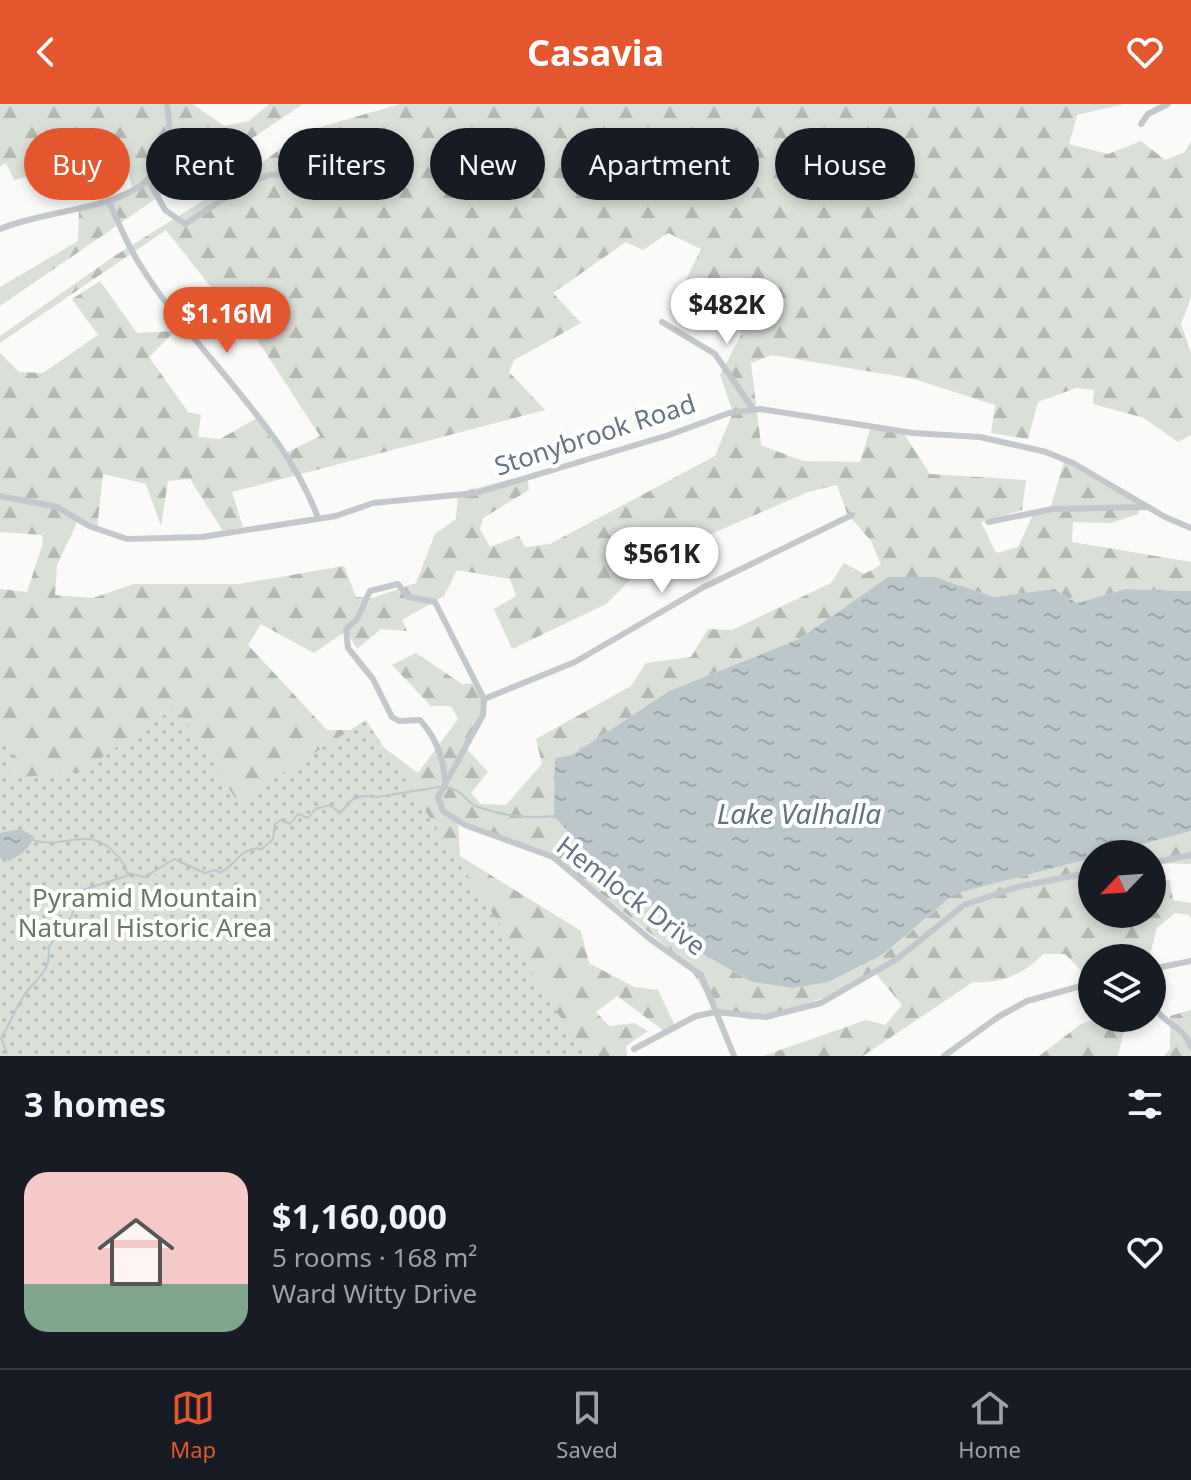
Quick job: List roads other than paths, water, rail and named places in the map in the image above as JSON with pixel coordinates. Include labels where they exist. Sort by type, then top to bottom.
[{"type":"street","points":[[167,104],[168,128]]},
{"type":"street","points":[[1141,124],[1148,114],[1168,104]]},
{"type":"street","points":[[0,229],[29,219],[109,202],[146,180]]},
{"type":"street","points":[[160,200],[165,210],[185,224],[222,200]]},
{"type":"street","points":[[109,202],[142,269],[265,428],[313,503],[318,518]]},
{"type":"street","points":[[662,322],[715,354],[753,409]]},
{"type":"street","name":"Stonybrook Road","points":[[0,496],[57,507],[89,526],[127,539],[202,537],[318,518],[380,502],[476,493],[657,439],[718,416],[753,409],[775,409],[913,433],[980,437],[1046,452],[1104,479],[1148,507],[1191,528]]},
{"type":"street","points":[[988,522],[1053,509],[1148,507]]},
{"type":"street","points":[[445,781],[441,753],[428,729],[420,720],[399,721],[392,717],[373,679],[348,648],[346,629],[357,619],[370,591],[398,584],[408,597],[435,602],[484,699],[575,662],[704,587],[852,515]]},
{"type":"street","name":"Hemlock Drive","points":[[484,699],[483,715],[438,797],[443,811],[465,825],[527,845],[562,864],[641,932],[701,975],[734,1056]]},
{"type":"street","points":[[1166,860],[1191,855]]},
{"type":"street","points":[[634,1049],[696,1016],[716,1012],[766,1017],[821,1003],[897,959],[971,902],[1017,887],[1078,875]]},
{"type":"street","points":[[1166,966],[1191,961]]},
{"type":"street","points":[[944,1056],[998,1017],[1027,1001],[1078,987]]},
{"type":"street","points":[[1166,1019],[1182,1031],[1191,1047]]},
{"type":"water","name":"Lake Valhalla","points":[[888,577],[935,577],[994,597],[1054,589],[1077,603],[1125,589],[1191,591],[1191,831],[1158,840],[1078,840],[1078,862],[954,894],[884,954],[828,982],[792,988],[752,982],[699,952],[675,921],[609,876],[554,816],[555,758],[572,755],[669,691],[799,639]]},
{"type":"water","points":[[20,829],[35,837],[24,852],[9,861],[0,858],[0,833]]},
{"type":"waterway","points":[[33,840],[98,841],[119,858],[127,873],[145,877],[174,859],[205,873],[216,870],[220,873],[249,850],[262,849],[273,839],[275,824],[281,820],[290,824],[298,814],[308,818],[315,809],[330,805],[340,813],[353,799],[363,796],[377,797],[439,787]]},
{"type":"waterway","points":[[445,788],[456,790],[469,802],[497,813],[525,817],[554,816]]},
{"type":"waterway","points":[[7,1053],[1,1038],[23,997],[42,975],[48,963],[48,948],[71,917],[82,890],[130,875]]},
{"type":"park label","name":"Pyramid Mountain Natural Historic Area","points":[[145,913]]}]
